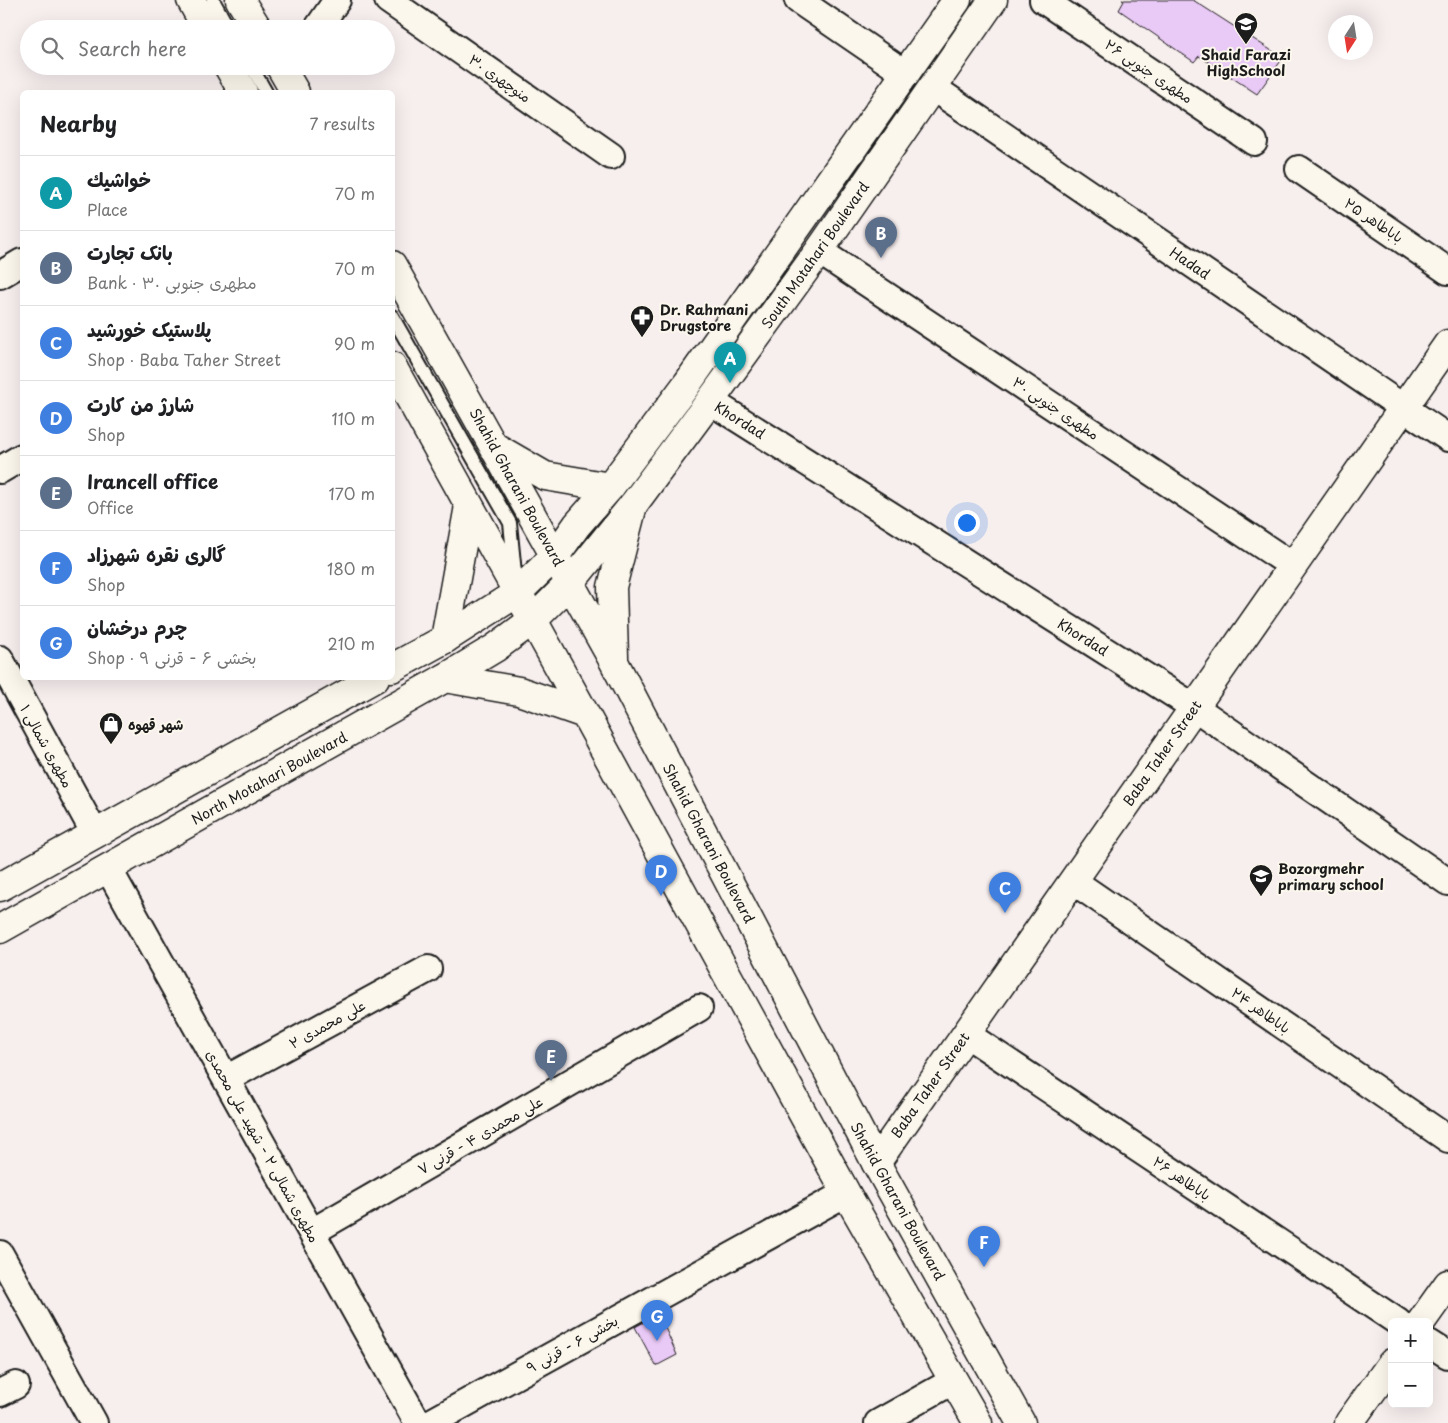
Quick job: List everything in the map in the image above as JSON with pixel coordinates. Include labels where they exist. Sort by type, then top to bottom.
[{"type":"main road","points":[[191,0],[202,20]]},
{"type":"main road","points":[[240,0],[252,20]]},
{"type":"main road","points":[[395,666],[518,593],[555,556],[577,525],[610,487],[687,384],[957,0]]},
{"type":"main road","name":"South Motahari Boulevard","points":[[533,620],[570,583],[633,505],[819,251],[993,0]]},
{"type":"main road","points":[[233,75],[242,90]]},
{"type":"main road","name":"Shahid Gharani Boulevard","points":[[395,270],[614,662],[876,1163],[1021,1423]]},
{"type":"main road","name":"Baba Taher Street","points":[[876,1163],[1448,344]]},
{"type":"main road","points":[[395,371],[585,714],[846,1192],[978,1423]]},
{"type":"main road","points":[[495,447],[545,476],[610,487]]},
{"type":"main road","points":[[614,662],[612,587],[633,505]]},
{"type":"main road","points":[[445,638],[469,506]]},
{"type":"main road","name":"North Motahari Boulevard","points":[[0,929],[445,678],[495,648],[533,620]]},
{"type":"main road","points":[[445,678],[519,691],[585,714]]},
{"type":"main road","points":[[0,887],[371,680]]},
{"type":"main road","points":[[1424,1318],[1448,1284]]},
{"type":"main road","points":[[1350,1423],[1388,1369]]},
{"type":"street","points":[[323,20],[337,0]]},
{"type":"street","name":"منوچهری ۳۰","points":[[388,0],[611,156]]},
{"type":"street","points":[[798,0],[906,74]]},
{"type":"street","name":"مطهری جنوبی ۲۶","points":[[1043,0],[1254,142]]},
{"type":"street","name":"Hadad","points":[[932,87],[1448,438]]},
{"type":"street","name":"باباطاهر ۲۵","points":[[1299,170],[1448,271]]},
{"type":"street","name":"مطهری جنوبی ۳۰","points":[[819,251],[1293,566]]},
{"type":"street","points":[[0,275],[20,263]]},
{"type":"street","name":"Khordad","points":[[710,401],[1194,707],[1448,882]]},
{"type":"street","points":[[0,470],[20,458]]},
{"type":"street","name":"مطهری شمالی ۱","points":[[9,662],[95,834]]},
{"type":"street","name":"مطهری شمالی ۲ - شهید علی محمدی","points":[[108,868],[418,1423]]},
{"type":"street","name":"باباطاهر ۲۴","points":[[1073,880],[1448,1139]]},
{"type":"street","name":"علی محمدی ۲","points":[[226,1079],[428,970]]},
{"type":"street","name":"علی محمدی ۴ - قرنی ۷","points":[[312,1232],[699,1008]]},
{"type":"street","name":"باباطاهر ۲۶","points":[[966,1034],[1392,1318]]},
{"type":"street","name":"بخشی ۶ - قرنی ۹","points":[[430,1423],[846,1192]]},
{"type":"street","points":[[0,1254],[94,1423]]},
{"type":"street","points":[[1433,1346],[1448,1355]]},
{"type":"street","points":[[878,1423],[953,1380]]},
{"type":"lane","points":[[213,0],[224,20]]},
{"type":"lane","points":[[256,75],[265,90]]},
{"type":"lane","points":[[395,321],[510,523],[518,593]]},
{"type":"building","points":[[1122,0],[1193,0],[1283,58],[1257,94],[1199,56],[1194,62],[1119,10],[1124,1]]},
{"type":"building","points":[[659,1314],[677,1355],[656,1366],[635,1327]]},
{"type":"place","name":"Shaid Farazi HighSchool","points":[[1246,45]]},
{"type":"place","name":"بانک تجارت","points":[[881,258]]},
{"type":"place","name":"Dr. Rahmani Drugstore","points":[[642,338]]},
{"type":"place","name":"خواشيك","points":[[730,383]]},
{"type":"place","name":"شهر قهوه","points":[[111,745]]},
{"type":"place","name":"شارژ من کارت","points":[[661,896]]},
{"type":"place","name":"Bozorgmehr primary school","points":[[1261,897]]},
{"type":"place","name":"پلاستیک خورشید","points":[[1005,913]]},
{"type":"place","name":"Irancell office","points":[[551,1081]]},
{"type":"place","name":"گالری نقره شهرزاد","points":[[984,1267]]},
{"type":"place","name":"چرم درخشان","points":[[657,1341]]}]
